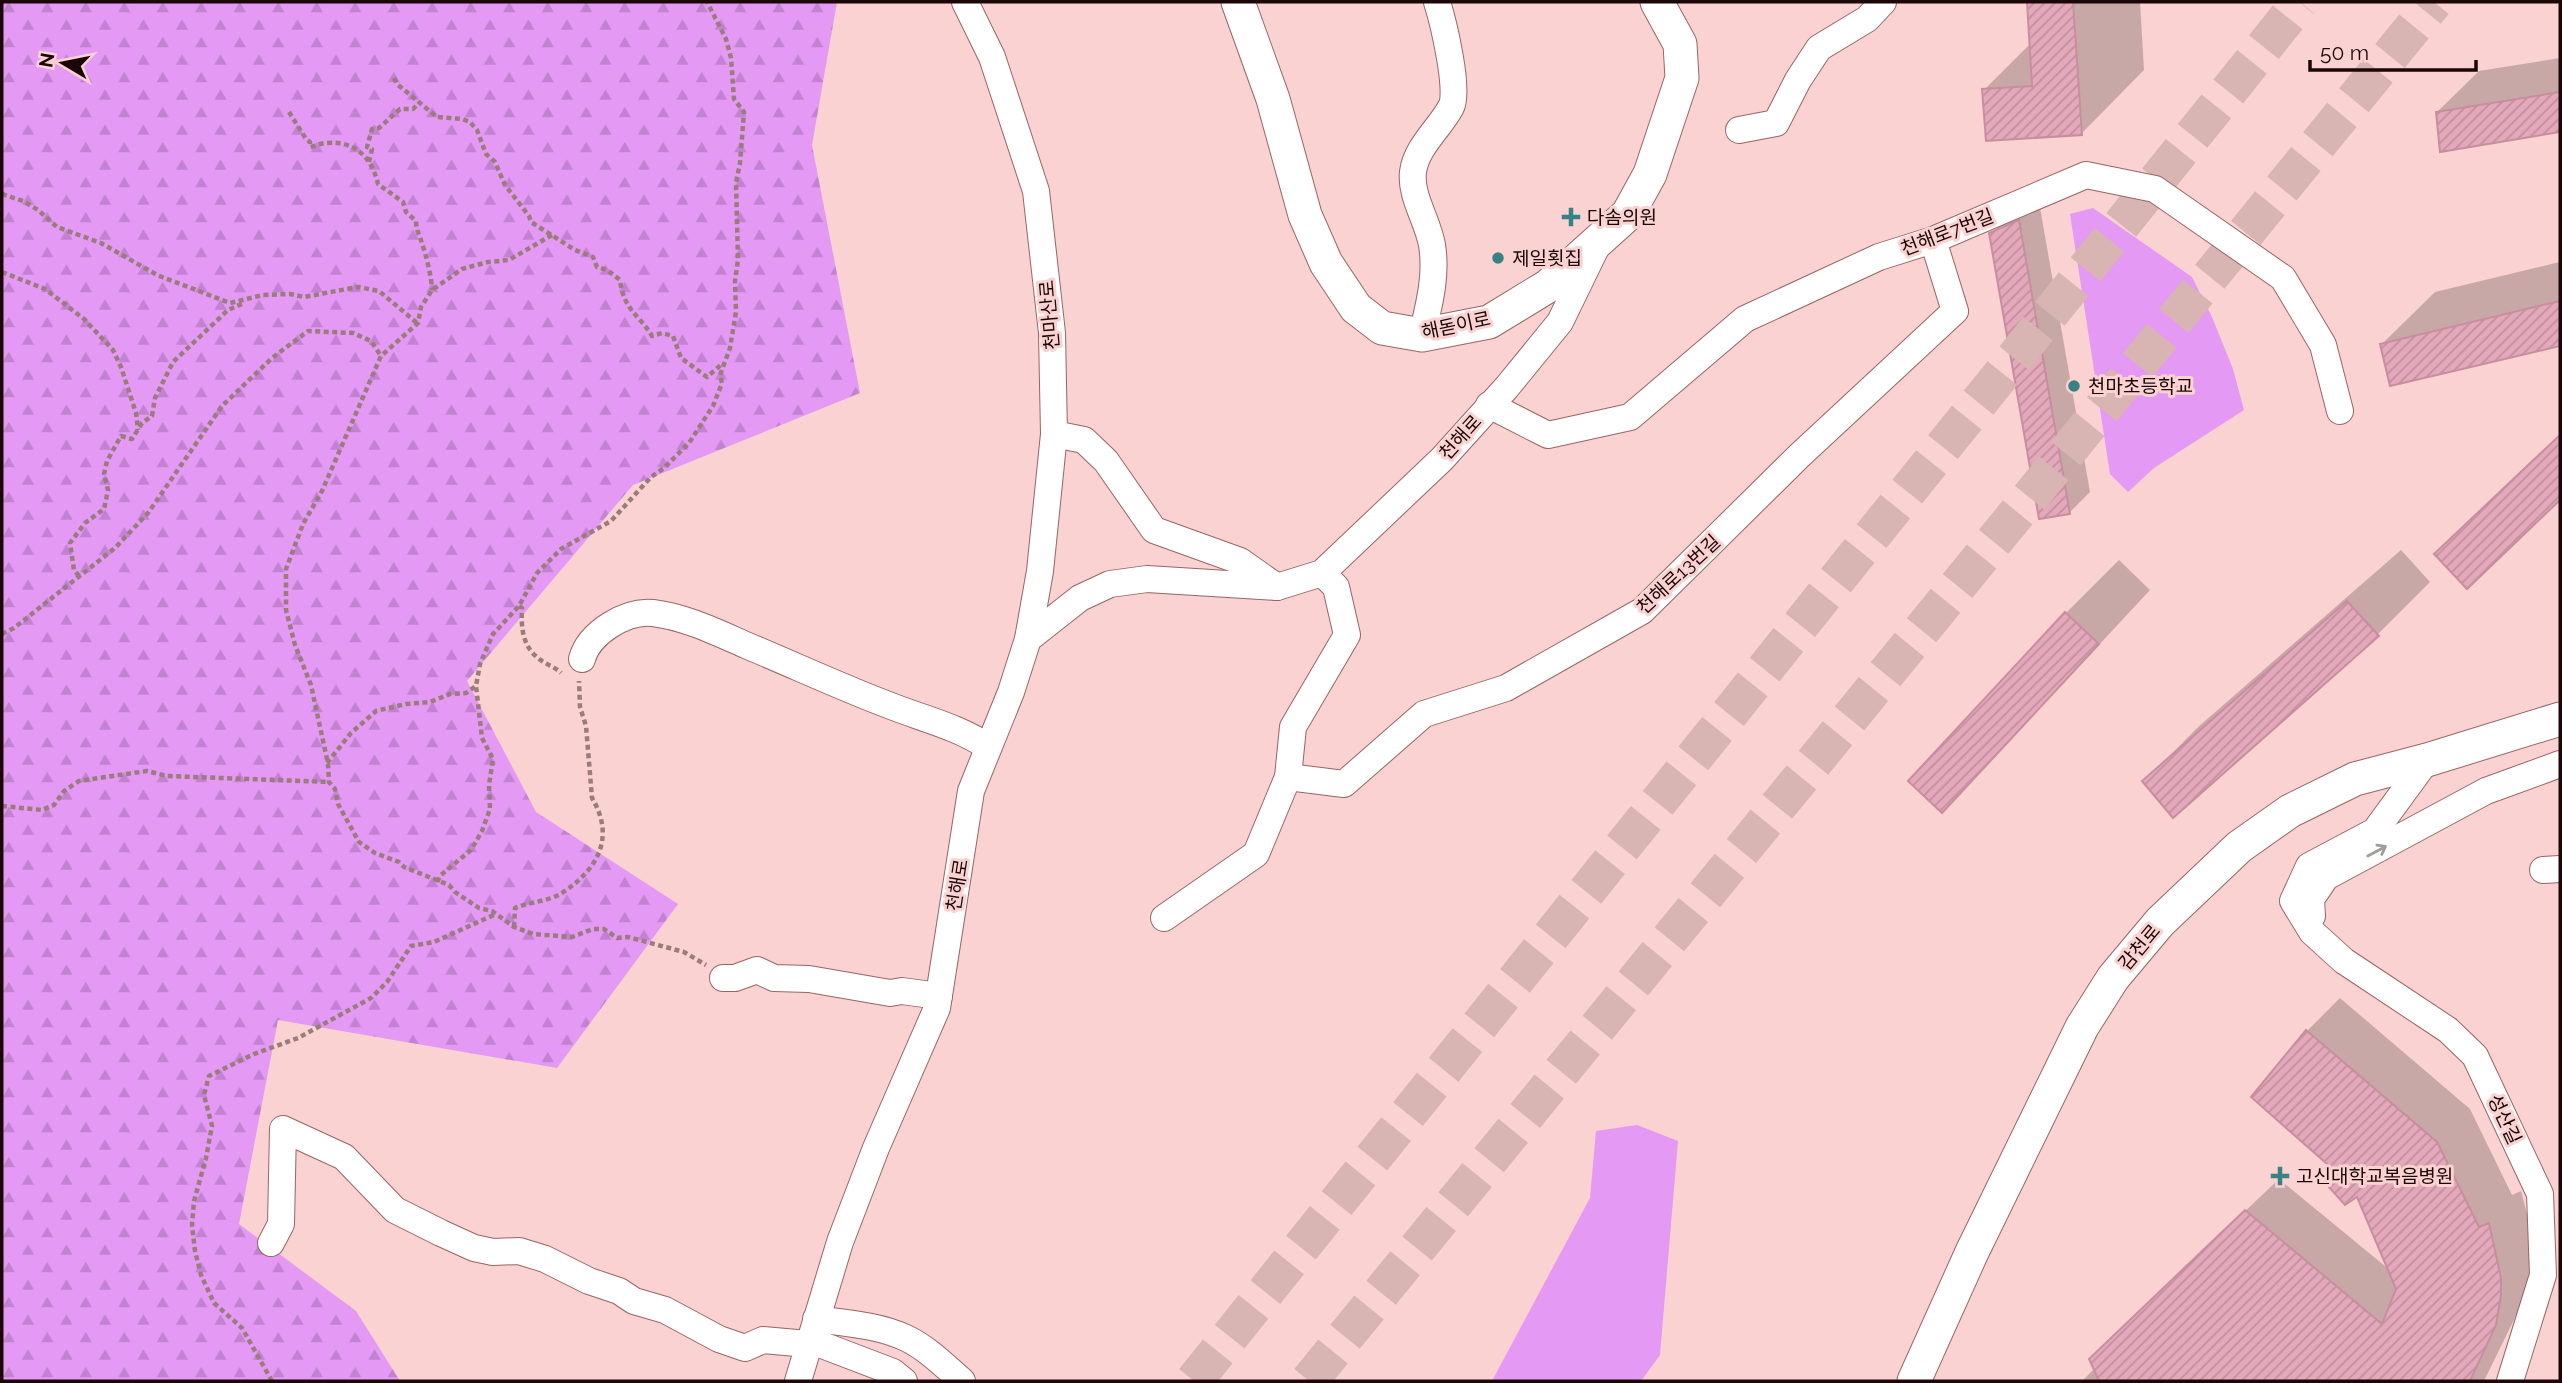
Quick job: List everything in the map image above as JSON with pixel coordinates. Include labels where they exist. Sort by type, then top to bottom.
[{"type":"main road","name":"해돋이로","points":[[1238,2],[1272,99],[1304,215],[1326,262],[1356,308],[1382,328],[1422,335],[1489,322],[1548,286],[1628,214],[1650,174],[1682,78],[1680,44],[1657,2]]},
{"type":"main road","name":"감천로","points":[[1914,1381],[1972,1252],[2081,1027],[2113,978],[2160,922],[2239,847],[2290,811],[2355,779],[2560,719]]},
{"type":"street","name":"천마산로","points":[[965,2],[992,57],[1037,191],[1052,333],[1054,435],[1040,571],[1028,639]]},
{"type":"street","points":[[1422,335],[1435,279],[1432,244],[1415,192],[1413,172],[1418,156],[1453,105],[1453,72],[1437,2]]},
{"type":"street","points":[[1739,130],[1776,123],[1798,80],[1819,48],[1867,19],[1883,2]]},
{"type":"street","name":"천해로7번길","points":[[1489,405],[1548,435],[1630,417],[1745,319],[1879,257],[1933,240],[2086,175],[2155,189],[2283,278],[2323,345],[2340,411]]},
{"type":"street","name":"천해로13번길","points":[[1288,777],[1344,783],[1424,714],[1506,688],[1642,611],[1799,456],[1955,311],[1933,240]]},
{"type":"street","name":"천해로","points":[[798,1381],[858,1195],[937,1009],[971,791],[1028,639],[1080,598],[1110,584],[1147,579],[1276,587],[1322,573],[1442,459],[1507,387],[1560,322],[1599,242]]},
{"type":"street","points":[[1054,435],[1084,440],[1106,461],[1154,530],[1240,561],[1276,587]]},
{"type":"street","points":[[1164,918],[1256,854],[1288,777],[1293,727],[1347,635],[1336,587],[1322,573]]},
{"type":"street","points":[[582,659],[585,649],[601,632],[633,614],[653,614],[716,632],[892,707],[958,730],[988,747]]},
{"type":"street","name":"성산길","points":[[2427,760],[2375,831],[2309,866],[2293,901],[2312,932],[2344,961],[2448,1030],[2475,1056],[2540,1194],[2543,1275],[2510,1381]]},
{"type":"street","points":[[2312,932],[2311,899],[2326,877],[2486,791],[2560,764]]},
{"type":"street","points":[[723,978],[735,978],[757,970],[774,978],[809,979],[891,993],[902,991],[939,996]]},
{"type":"street","points":[[271,1244],[281,1224],[283,1129],[344,1157],[395,1210],[474,1248],[493,1252],[519,1251],[545,1259],[589,1281],[619,1291],[634,1301],[665,1310],[719,1339],[745,1348],[762,1340],[811,1334],[852,1324],[905,1337],[928,1352],[962,1381]]},
{"type":"street","points":[[811,1334],[892,1371],[904,1381]]},
{"type":"path","points":[[437,882],[441,875],[471,850],[490,809],[489,785],[493,759],[482,738],[476,686],[480,664],[492,634],[519,606],[537,573],[561,549],[611,521],[650,477],[664,468],[689,443],[713,406],[722,383],[720,374],[730,348],[736,312],[736,183],[744,112],[734,99],[731,58],[726,39],[707,2]]},
{"type":"path","points":[[394,78],[397,84],[437,117],[470,122],[477,130],[486,154],[495,162],[505,185],[531,222],[575,250],[593,257],[597,267],[607,270],[620,280],[628,309],[646,326],[652,336],[662,333],[673,336],[681,358],[707,377],[726,359]]},
{"type":"path","points":[[369,162],[372,149],[367,147],[372,129],[379,128],[400,109],[413,109],[419,103]]},
{"type":"path","points":[[289,112],[311,144],[310,147],[322,143],[346,144],[357,148],[375,170],[378,184],[403,202],[406,212],[416,222],[416,231],[423,244],[432,280],[432,290]]},
{"type":"path","points":[[2,194],[30,206],[57,227],[101,243],[157,275],[180,281],[230,303],[251,299]]},
{"type":"path","points":[[552,235],[509,261],[462,268],[432,290],[421,307],[418,323],[381,356],[322,491],[303,524],[286,569],[286,610],[295,645],[311,685],[329,782],[335,789],[338,804],[359,842],[404,867],[449,885],[471,903],[503,918],[514,928],[533,934],[572,937],[593,929],[604,929],[617,938],[628,937],[684,951],[723,978]]},
{"type":"path","points":[[2,272],[45,289],[84,319],[113,350],[136,413],[138,431]]},
{"type":"path","points":[[79,576],[74,570],[70,543],[85,523],[104,509],[108,490],[104,474],[112,448],[121,436],[132,439],[142,422],[152,416],[155,398],[173,362],[228,310],[262,295],[290,294],[303,298],[358,287],[379,291],[418,323]]},
{"type":"path","points":[[2,634],[14,628],[115,548],[148,513],[222,406],[272,358],[308,331],[353,333],[371,341],[381,356]]},
{"type":"path","points":[[519,606],[522,608],[522,631],[535,656],[555,667],[563,675],[573,678],[582,659]]},
{"type":"path","points":[[514,928],[515,908],[561,893],[581,880],[601,852],[603,834],[592,798],[586,726],[580,707],[582,659]]},
{"type":"path","points":[[327,764],[351,733],[376,711],[430,702],[450,694],[466,693],[476,686]]},
{"type":"path","points":[[2,806],[42,810],[54,805],[64,791],[79,781],[147,771],[167,776],[329,782]]},
{"type":"green space","points":[[2,2],[837,2],[812,145],[860,393],[633,485],[467,681],[536,812],[678,904],[557,1068],[278,1020],[239,1224],[356,1311],[400,1381],[2,1381]]},
{"type":"green space","points":[[2093,208],[2192,277],[2233,369],[2244,410],[2154,468],[2128,492],[2110,474],[2070,214]]},
{"type":"green space","points":[[1637,1125],[1678,1141],[1660,1355],[1641,1381],[1492,1381],[1590,1198],[1596,1131]]},
{"type":"building","points":[[2027,2],[2073,2],[2082,135],[1986,141],[1982,89],[2032,86]]},
{"type":"building","points":[[2560,92],[2560,132],[2440,152],[2436,112]]},
{"type":"building","points":[[2019,220],[2070,514],[2039,519],[1989,233]]},
{"type":"building","points":[[2560,301],[2560,346],[2390,386],[2380,344]]},
{"type":"building","points":[[2560,435],[2560,500],[2467,589],[2434,554]]},
{"type":"building","points":[[2347,601],[2379,636],[2173,818],[2142,781]]},
{"type":"building","points":[[2065,612],[2099,644],[1942,813],[1908,781]]},
{"type":"building","points":[[2306,1030],[2437,1142],[2479,1227],[2489,1223],[2501,1278],[2501,1295],[2496,1325],[2470,1381],[2099,1381],[2089,1359],[2245,1210],[2382,1324],[2396,1289],[2357,1197],[2345,1205],[2328,1186],[2335,1171],[2251,1097]]},
{"type":"tunnel","points":[[1194,1381],[2300,2]]},
{"type":"tunnel","points":[[1309,1381],[2434,2]]},
{"type":"place","name":"다솜의원","points":[[1571,217]]},
{"type":"place","name":"제일횟집","points":[[1498,258]]},
{"type":"place","name":"천마초등학교","points":[[2074,386]]},
{"type":"place","name":"고신대학교복음병원","points":[[2280,1176]]}]
